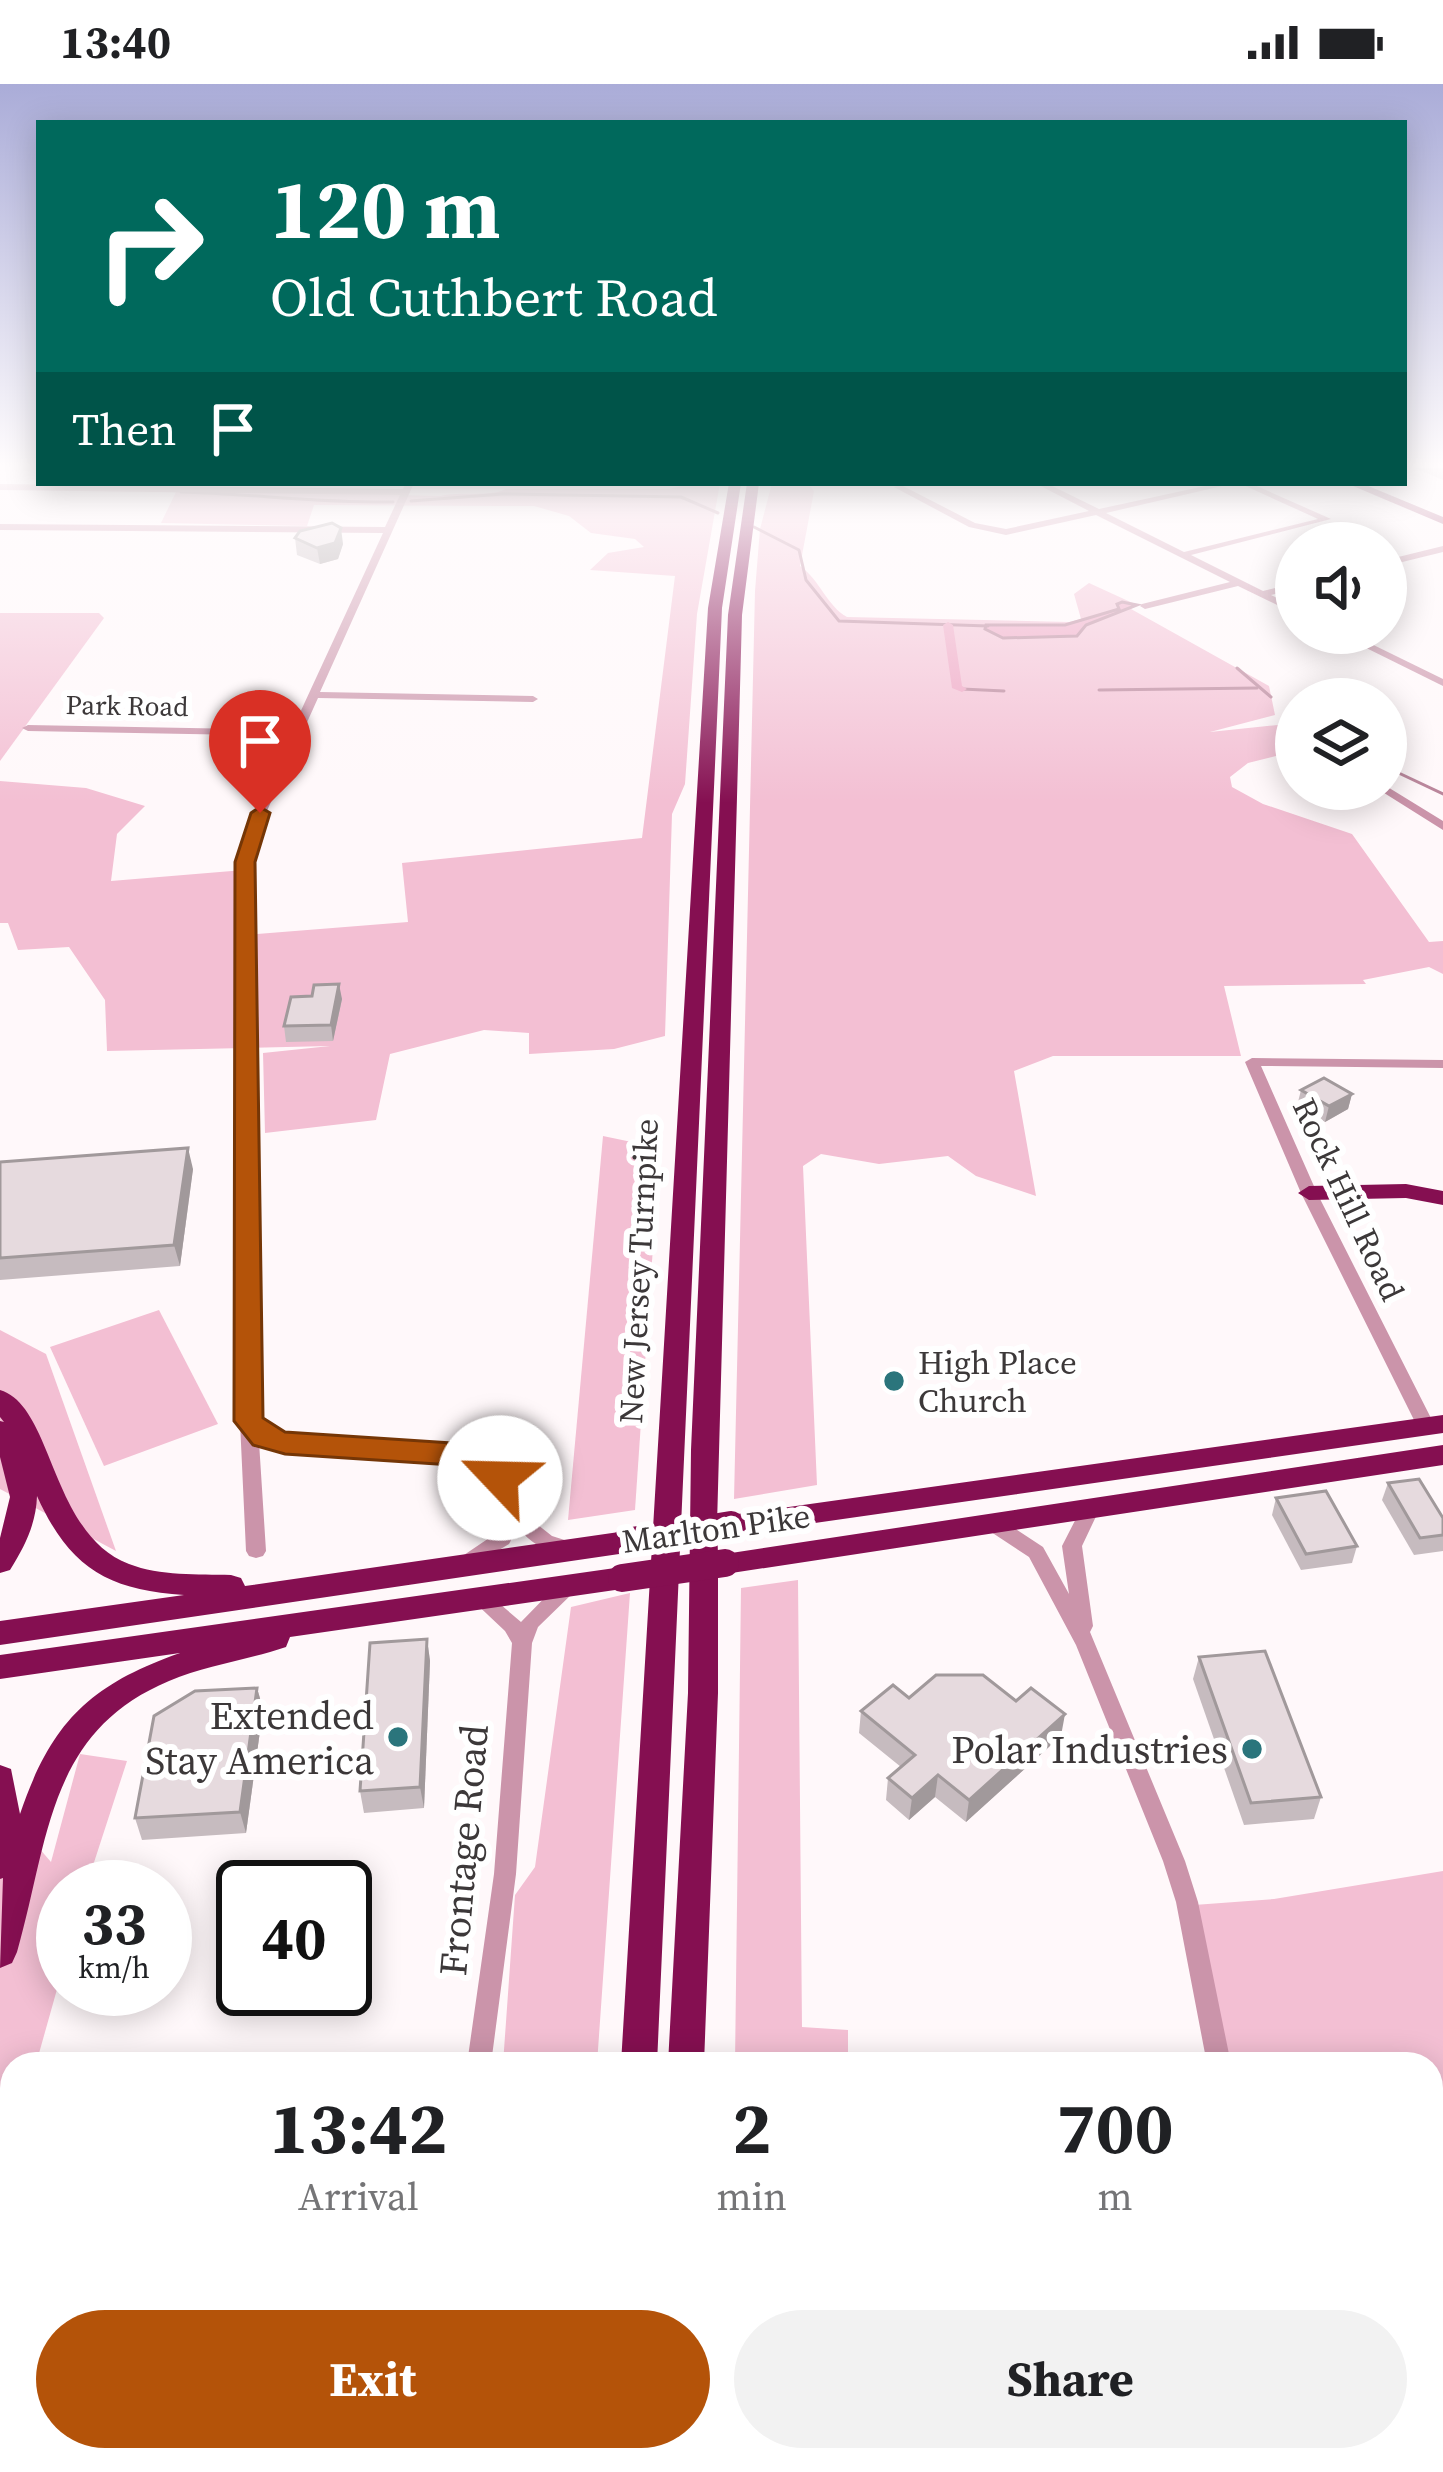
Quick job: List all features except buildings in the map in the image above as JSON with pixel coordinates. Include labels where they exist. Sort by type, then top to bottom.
[{"type":"highway","name":"New Jersey Turnpike","points":[[640,2052],[719,579]]},
{"type":"highway","points":[[687,2052],[703,1693],[704,1450],[740,579]]},
{"type":"highway","points":[[1309,1193],[1406,1191],[1443,1198]]},
{"type":"highway","points":[[0,1399],[31,1440],[70,1538],[102,1565],[148,1581],[300,1588]]},
{"type":"highway","name":"Marlton Pike","points":[[0,1633],[1434,1425]]},
{"type":"highway","points":[[0,1430],[15,1456],[25,1490],[18,1534],[0,1562]]},
{"type":"highway","name":"Marlton Pike","points":[[0,1667],[1443,1455]]},
{"type":"highway","points":[[0,1952],[54,1769],[68,1741],[100,1707],[142,1681],[183,1664],[381,1612]]},
{"type":"highway","points":[[0,1778],[5,1804],[0,1865]]},
{"type":"street","points":[[256,1551],[249,1421],[245,862],[260,813],[367,579]]},
{"type":"street","points":[[1231,579],[1275,601]]},
{"type":"street","points":[[1145,606],[1238,583]]},
{"type":"street","points":[[1261,594],[1275,591]]},
{"type":"street","points":[[1384,654],[1443,683]]},
{"type":"street","points":[[314,695],[533,699]]},
{"type":"street","name":"Park Road","points":[[28,728],[297,733]]},
{"type":"street","points":[[1407,802],[1443,826]]},
{"type":"street","points":[[1426,813],[1443,807]]},
{"type":"street","name":"Rock Hill Road","points":[[1434,1425],[1309,1193],[1252,1062],[1443,1064]]},
{"type":"street","points":[[249,1421],[263,1437],[285,1443],[452,1454],[475,1460],[500,1478],[537,1538],[579,1548]]},
{"type":"street","points":[[1086,1644],[1072,1546],[1091,1508]]},
{"type":"street","points":[[452,1567],[498,1543],[517,1510]]},
{"type":"street","points":[[992,1523],[1036,1552],[1086,1644],[1187,1902],[1217,2052]]},
{"type":"street","points":[[522,1643],[530,1623],[568,1586]]},
{"type":"street","points":[[480,1598],[512,1625],[522,1643]]},
{"type":"street","name":"Frontage Road","points":[[481,2052],[505,1874],[522,1643]]},
{"type":"shaded area","points":[[675,579],[703,579],[685,784],[672,814],[665,1036],[614,1049],[529,1054],[529,1033],[484,1030],[390,1054],[376,1120],[265,1133],[263,1053],[330,1046],[107,1051],[105,1000],[69,947],[18,950],[8,923],[0,923],[0,781],[86,788],[145,806],[117,834],[111,881],[244,870],[246,935],[408,922],[402,863],[642,838]]},
{"type":"shaded area","points":[[756,579],[814,579],[847,617],[1069,622],[1081,619],[1074,594],[1089,583],[1137,605],[1131,609],[1269,686],[1275,715],[1210,732],[1275,725],[1275,756],[1248,763],[1230,777],[1232,787],[1275,810],[1352,834],[1429,942],[1443,941],[1443,974],[1429,967],[1363,980],[1366,984],[1224,986],[1241,1056],[1053,1056],[1014,1071],[1036,1196],[976,1176],[948,1156],[879,1164],[821,1154],[803,1166],[817,1485],[734,1499]]},
{"type":"shaded area","points":[[1117,604],[1137,605],[1086,625],[1077,636],[1003,638],[985,629],[986,625],[1065,625],[1119,609]]},
{"type":"shaded area","points":[[0,613],[99,613],[104,618],[0,761]]},
{"type":"shaded area","points":[[603,1136],[646,1145],[656,1203],[635,1510],[568,1520]]},
{"type":"shaded area","points":[[159,1310],[218,1424],[104,1466],[50,1347]]},
{"type":"shaded area","points":[[0,1330],[46,1354],[116,1551],[0,1489]]},
{"type":"shaded area","points":[[798,1580],[802,2027],[848,2030],[848,2052],[735,2052],[741,1588]]},
{"type":"shaded area","points":[[630,1593],[598,2052],[504,2052],[515,1895],[535,1867],[571,1607]]},
{"type":"shaded area","points":[[80,1754],[127,1761],[95,1860],[52,1860]]},
{"type":"shaded area","points":[[0,1803],[49,1860],[36,1860],[36,2016],[50,2016],[39,2052],[0,2052]]},
{"type":"shaded area","points":[[1443,1871],[1443,2052],[1225,2052],[1194,1905],[1274,1899]]},
{"type":"waterway","points":[[806,579],[839,621],[988,626]]},
{"type":"waterway","points":[[948,625],[957,688],[962,689]]},
{"type":"waterway","points":[[1237,668],[1271,697]]},
{"type":"waterway","points":[[1099,690],[1257,688]]},
{"type":"waterway","points":[[962,689],[1004,691]]},
{"type":"waterway","points":[[1407,777],[1443,794]]},
{"type":"place","name":"High Place Church","points":[[894,1381]]},
{"type":"place","name":"Extended Stay America","points":[[398,1737]]},
{"type":"place","name":"Polar Industries","points":[[1252,1749]]},
{"type":"route","points":[[260,813],[245,862],[249,1421],[263,1437],[285,1443],[452,1454],[475,1460],[500,1478]]}]
